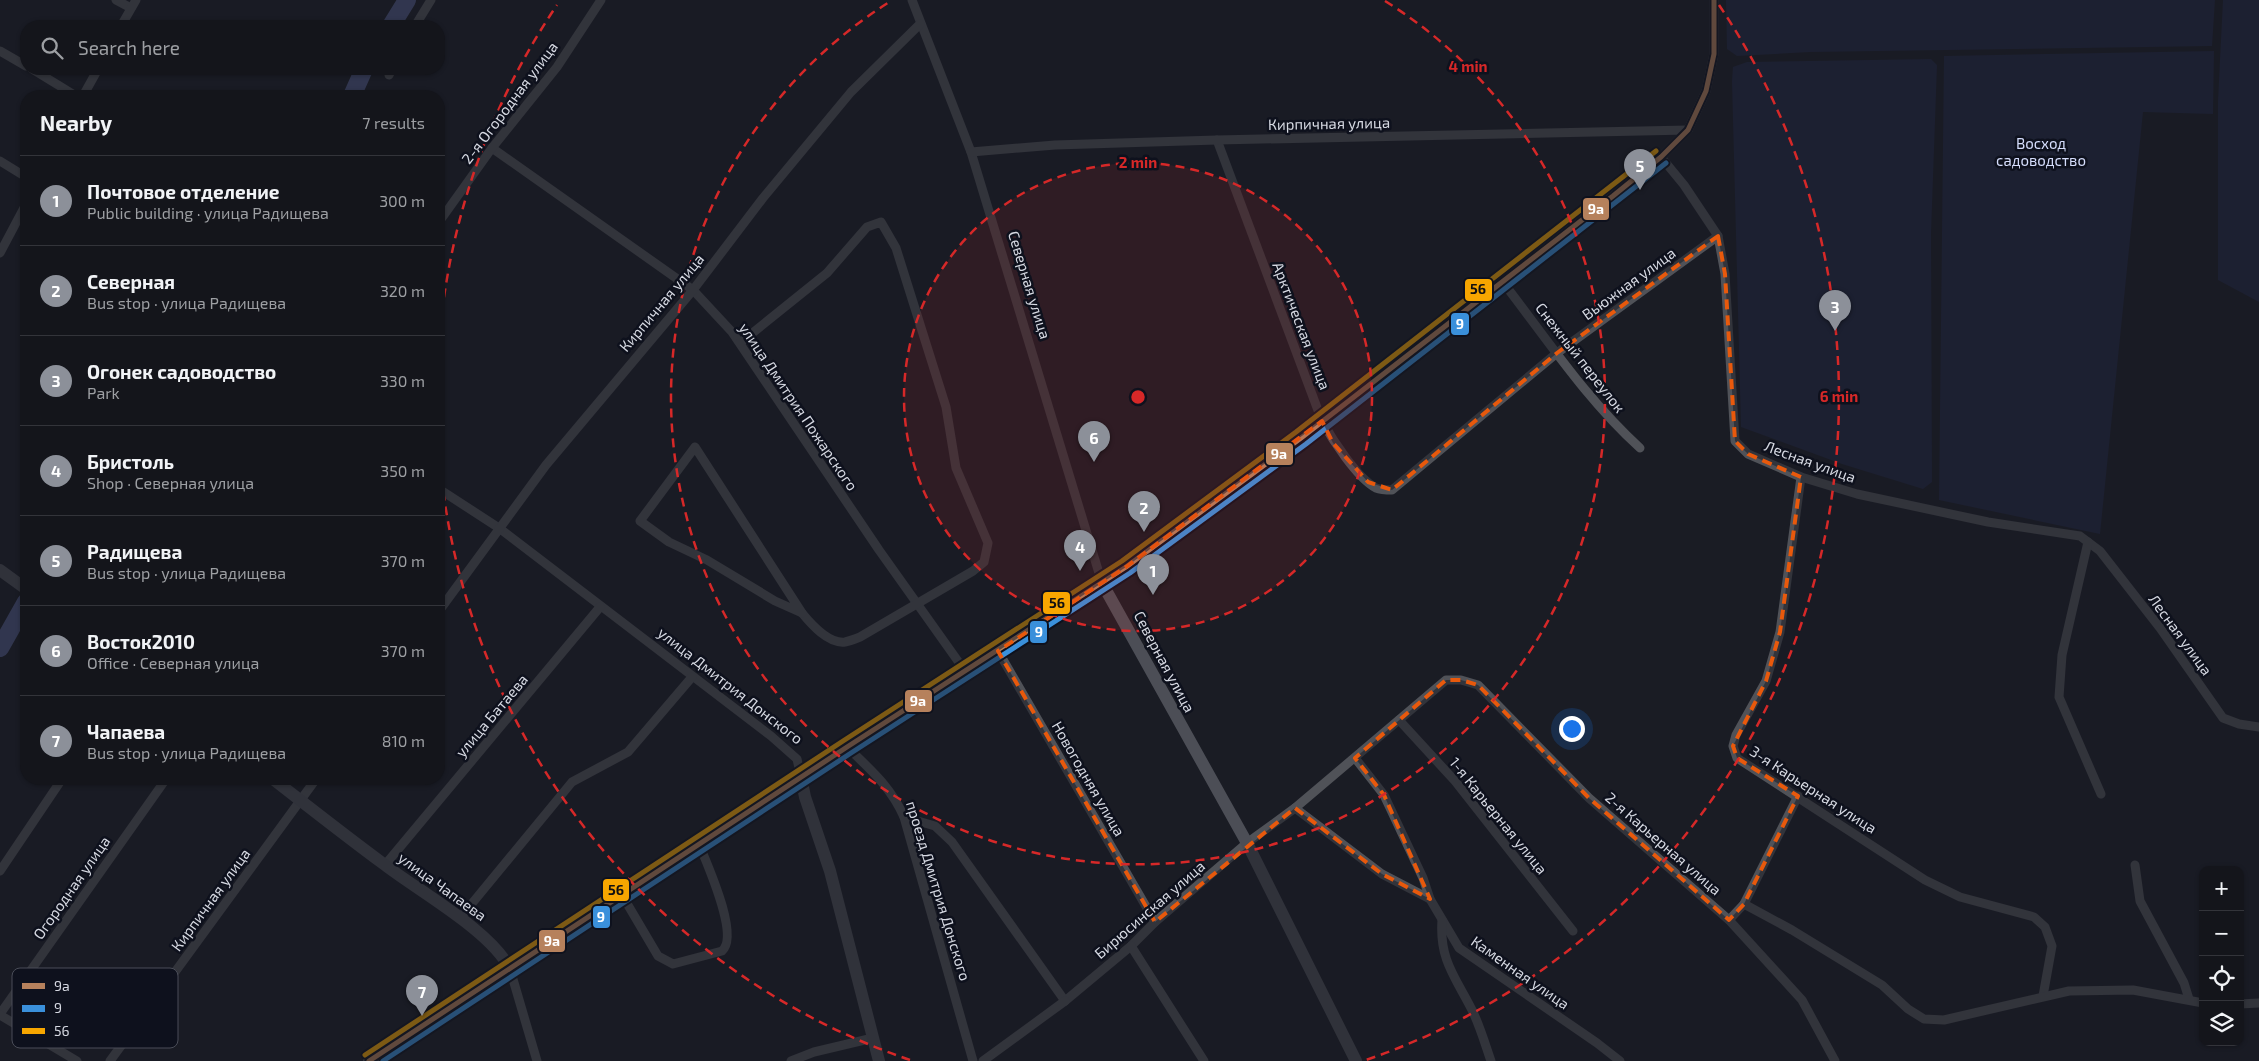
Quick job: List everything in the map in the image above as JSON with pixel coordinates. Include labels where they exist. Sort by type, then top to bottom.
[{"type":"main road","points":[[0,570],[20,585]]},
{"type":"main road","points":[[369,1061],[847,747],[1102,583]]},
{"type":"main road","name":"Северная улица","points":[[1102,583],[1246,843],[1356,1061]]},
{"type":"main road","name":"улица Дмитрия Донского","points":[[801,777],[805,797],[830,871],[878,1061]]},
{"type":"main road","name":"улица Чапаева","points":[[281,785],[385,865],[460,918],[504,956],[510,969]]},
{"type":"street","points":[[116,0],[131,8]]},
{"type":"street","points":[[124,20],[136,0]]},
{"type":"street","points":[[419,20],[431,0]]},
{"type":"street","name":"2-я Огородная улица","points":[[445,214],[492,148],[557,66],[601,0]]},
{"type":"street","name":"Северная улица","points":[[912,0],[971,152],[1102,583]]},
{"type":"street","points":[[1102,583],[1322,420],[1661,157],[1688,130],[1706,91],[1714,54],[1714,0]]},
{"type":"street","name":"Кирпичная улица","points":[[445,602],[546,465],[693,290],[763,198],[851,92],[920,24]]},
{"type":"street","points":[[0,51],[20,63]]},
{"type":"street","points":[[42,75],[66,90]]},
{"type":"street","points":[[86,90],[95,75]]},
{"type":"street","name":"Кирпичная улица","points":[[971,152],[1056,146],[1216,140],[1688,130]]},
{"type":"street","name":"Арктическая улица","points":[[1216,140],[1322,420],[1333,443],[1375,488],[1392,490],[1557,353]]},
{"type":"street","name":"улица Дмитрия Пожарского","points":[[492,148],[693,290],[732,332],[965,671]]},
{"type":"street","name":"Лесная улица","points":[[1661,157],[1684,185],[1718,236],[1725,274],[1735,441],[1748,454],[1802,477],[1857,494],[1988,522],[2080,536],[2100,551],[2160,628],[2223,718],[2239,724],[2259,727]]},
{"type":"street","points":[[0,161],[20,173]]},
{"type":"street","points":[[0,253],[20,215]]},
{"type":"street","points":[[740,344],[827,273],[868,227],[881,222],[896,248],[946,407],[956,468],[988,543],[984,562],[973,571],[860,637],[843,642],[832,639],[814,627],[802,613],[695,447],[640,521],[669,542],[707,560],[775,601],[802,613]]},
{"type":"street","name":"Вьюжная улица","points":[[1557,353],[1718,236]]},
{"type":"street","name":"Снежный переулок","points":[[1502,281],[1578,383],[1614,424],[1640,448]]},
{"type":"street","name":"3-я Карьерная улица","points":[[1802,477],[1780,632],[1766,681],[1736,734],[1733,746],[1737,758],[1932,884],[1960,897],[2034,917],[2045,927],[2052,946],[2043,996]]},
{"type":"street","name":"улица Дмитрия Донского","points":[[445,493],[499,528],[771,736],[797,759],[801,777]]},
{"type":"street","points":[[2088,542],[2062,655],[2059,697],[2101,794]]},
{"type":"street","name":"улица Батаева","points":[[385,865],[600,607]]},
{"type":"street","name":"Новогодняя улица","points":[[998,651],[1155,922]]},
{"type":"street","points":[[460,918],[572,782],[628,752],[692,677]]},
{"type":"street","name":"Бирюсинская улица","points":[[983,1061],[1065,1001],[1131,946],[1155,922],[1246,843],[1295,808],[1446,680]]},
{"type":"street","name":"2-я Карьерная улица","points":[[1446,680],[1461,680],[1478,686],[1589,798],[1730,920],[1802,1000],[1834,1061]]},
{"type":"street","name":"1-я Карьерная улица","points":[[1399,720],[1455,781],[1573,931]]},
{"type":"street","name":"проезд Дмитрия Донского","points":[[847,747],[884,783],[896,799],[904,817],[973,1061]]},
{"type":"street","name":"Каменная улица","points":[[1355,758],[1384,795],[1420,870],[1430,899],[1459,948],[1597,1043],[1620,1061]]},
{"type":"street","points":[[0,871],[58,785]]},
{"type":"street","name":"Огородная улица","points":[[32,968],[162,785]]},
{"type":"street","name":"Кирпичная улица","points":[[178,968],[311,785]]},
{"type":"street","points":[[1730,920],[1744,904],[1798,796]]},
{"type":"street","points":[[1295,808],[1382,874],[1430,899]]},
{"type":"street","points":[[904,817],[935,826],[952,842],[1065,1001]]},
{"type":"street","points":[[622,895],[658,956],[667,963],[673,964],[722,951],[727,947],[729,940],[722,903],[699,844]]},
{"type":"street","points":[[2135,865],[2140,901],[2184,983],[2188,1000]]},
{"type":"street","points":[[1744,904],[1792,930],[1882,985],[1908,1009],[1924,1018],[1944,1020],[2069,991],[2133,990],[2199,1002]]},
{"type":"street","points":[[1442,920],[1446,957],[1455,983],[1472,1011],[1491,1061]]},
{"type":"street","points":[[1131,946],[1204,1061]]},
{"type":"street","name":"улица Чапаева","points":[[510,969],[537,1061]]},
{"type":"street","name":"Огородная улица","points":[[0,1014],[12,997]]},
{"type":"street","points":[[2244,1004],[2259,1003]]},
{"type":"street","points":[[0,1014],[12,1021]]},
{"type":"street","points":[[791,1061],[814,1052],[873,1038]]},
{"type":"street","points":[[56,1048],[77,1061]]},
{"type":"street","name":"Кирпичная улица","points":[[110,1061],[119,1048]]},
{"type":"highlighted area","points":[[1718,236],[1725,274],[1735,441],[1748,454],[1801,477],[1780,632],[1766,681],[1733,746],[1737,758],[1798,796],[1744,904],[1729,920],[1589,798],[1478,685],[1461,680],[1446,680],[1355,758],[1384,795],[1430,899],[1382,874],[1295,808],[1155,922],[998,651],[1126,567],[1322,421],[1333,443],[1368,482],[1392,490],[1557,353]]},
{"type":"green space","points":[[1726,0],[2215,0],[2212,46],[1810,52],[1737,56],[1727,49]]},
{"type":"green space","points":[[2223,0],[2259,0],[2259,302],[2218,280],[2218,101]]},
{"type":"green space","name":"Восход садоводство","points":[[2214,51],[2213,114],[2143,112],[2100,534],[1939,500],[1944,56]]},
{"type":"green space","points":[[1931,59],[1937,65],[1931,233],[1932,482],[1923,489],[1842,464],[1741,427],[1732,81],[1733,67],[1747,62]]},
{"type":"waterway","points":[[395,20],[407,0]]},
{"type":"waterway","points":[[355,90],[361,75]]},
{"type":"waterway","points":[[0,648],[20,613]]},
{"type":"transit line","name":"9а","points":[[369,1061],[847,747],[1126,567],[1301,438],[1613,196],[1661,157],[1688,130],[1706,91],[1714,54],[1714,0]]},
{"type":"transit line","name":"56","points":[[365,1055],[843,741],[1122,561],[1296,432],[1656,151]]},
{"type":"transit line","name":"9","points":[[383,1061],[851,753],[1130,573],[1306,444],[1666,163]]},
{"type":"place","name":"Радищева","points":[[1640,190]]},
{"type":"place","name":"Огонек садоводство","points":[[1835,331]]},
{"type":"place","name":"Восток2010","points":[[1094,462]]},
{"type":"place","name":"Северная","points":[[1144,532]]},
{"type":"place","name":"Бристоль","points":[[1080,571]]},
{"type":"place","name":"Почтовое отделение","points":[[1153,595]]},
{"type":"place","name":"Чапаева","points":[[422,1016]]}]
